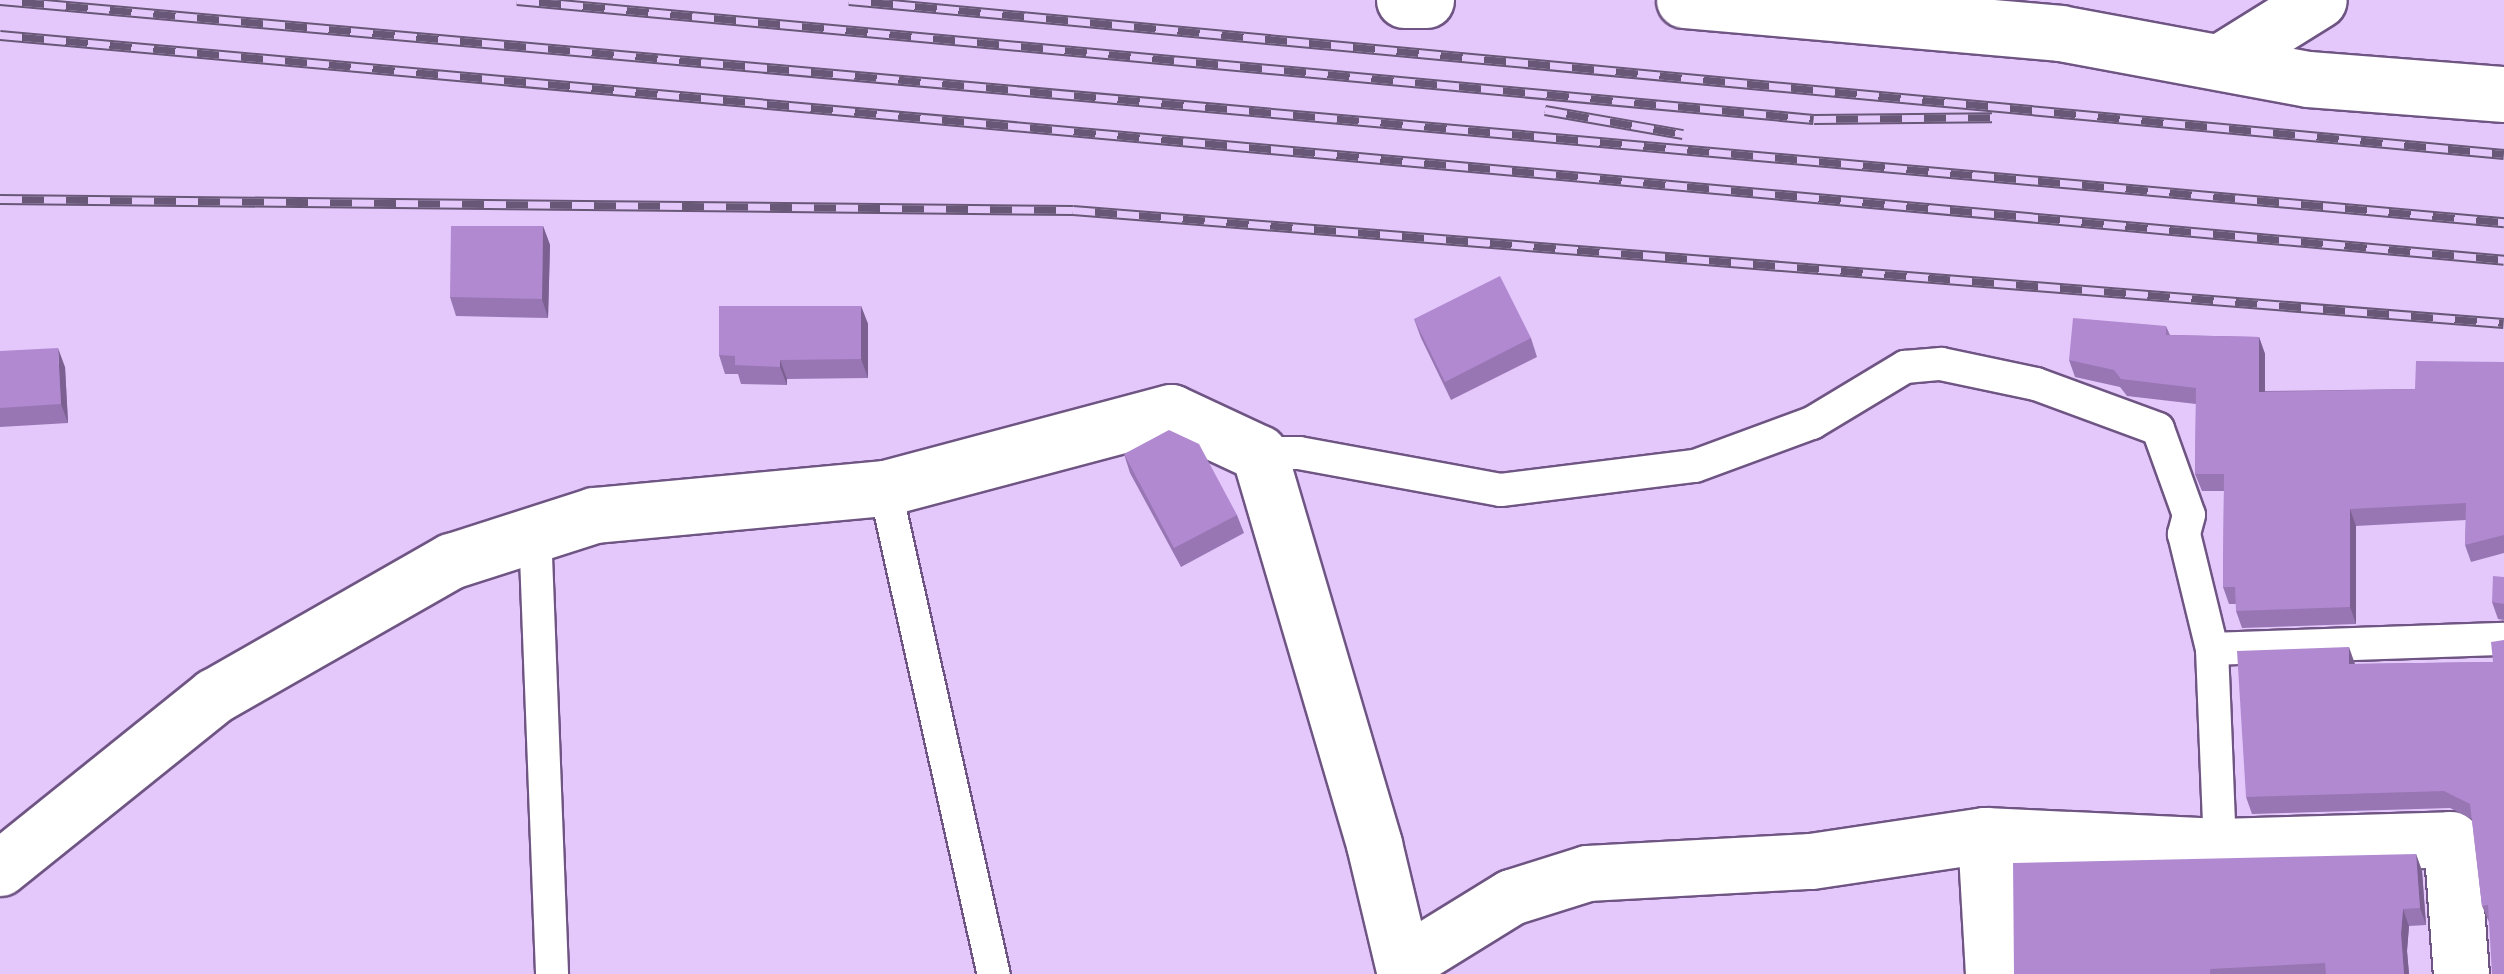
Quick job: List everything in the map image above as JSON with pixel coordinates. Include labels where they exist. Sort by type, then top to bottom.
[{"type":"street","points":[[1404,0],[1426,0]]},
{"type":"street","points":[[1684,0],[2074,19],[2222,62],[2308,79],[2504,94]]},
{"type":"street","points":[[2222,62],[2319,0]]},
{"type":"street","points":[[0,868],[162,733],[231,686],[451,561],[534,530],[594,515],[884,488],[1171,412],[1258,453],[1404,968],[1510,896],[1587,873],[1811,861],[1984,835],[2220,846],[2451,839],[2461,974]]},
{"type":"street","points":[[1984,835],[1993,974]]},
{"type":"lane","points":[[1258,453],[1299,453],[1502,490],[1694,466],[1812,423],[1905,367],[1957,367],[2036,384],[2158,429],[2189,516],[2184,534],[2212,649],[2220,846]]},
{"type":"lane","points":[[884,488],[994,974]]},
{"type":"lane","points":[[534,530],[552,974]]},
{"type":"lane","points":[[2212,649],[2504,640]]},
{"type":"building","points":[[451,226],[543,226],[542,299],[450,297]]},
{"type":"building","points":[[1500,276],[1531,338],[1445,382],[1414,319]]},
{"type":"building","points":[[719,306],[861,306],[861,359],[780,360],[780,367],[735,365],[735,356],[719,355]]},
{"type":"building","points":[[2073,318],[2166,326],[2166,335],[2259,337],[2259,392],[2415,389],[2416,361],[2504,362],[2504,535],[2465,545],[2466,503],[2350,509],[2350,607],[2236,611],[2235,587],[2223,587],[2224,474],[2195,474],[2196,388],[2121,379],[2114,370],[2069,360]]},
{"type":"building","points":[[58,348],[61,404],[0,408],[0,351]]},
{"type":"building","points":[[1169,430],[1199,444],[1237,515],[1174,548],[1124,454]]},
{"type":"building","points":[[2493,576],[2504,577],[2504,604],[2492,602]]},
{"type":"building","points":[[2504,640],[2504,974],[2492,974],[2488,905],[2482,906],[2470,804],[2444,791],[2246,797],[2237,651],[2349,647],[2349,664],[2493,662],[2491,642]]},
{"type":"building","points":[[2416,854],[2420,908],[2403,909],[2404,974],[2326,974],[2325,963],[2210,969],[2210,974],[2014,974],[2013,863]]},
{"type":"railway","points":[[0,0],[2504,222]]},
{"type":"railway","points":[[517,0],[1814,119],[1992,117]]},
{"type":"railway","points":[[849,0],[2504,154]]},
{"type":"railway","points":[[0,35],[2504,260]]},
{"type":"railway","points":[[1545,110],[1683,134]]},
{"type":"railway","points":[[0,199],[1073,210],[2504,323]]}]
